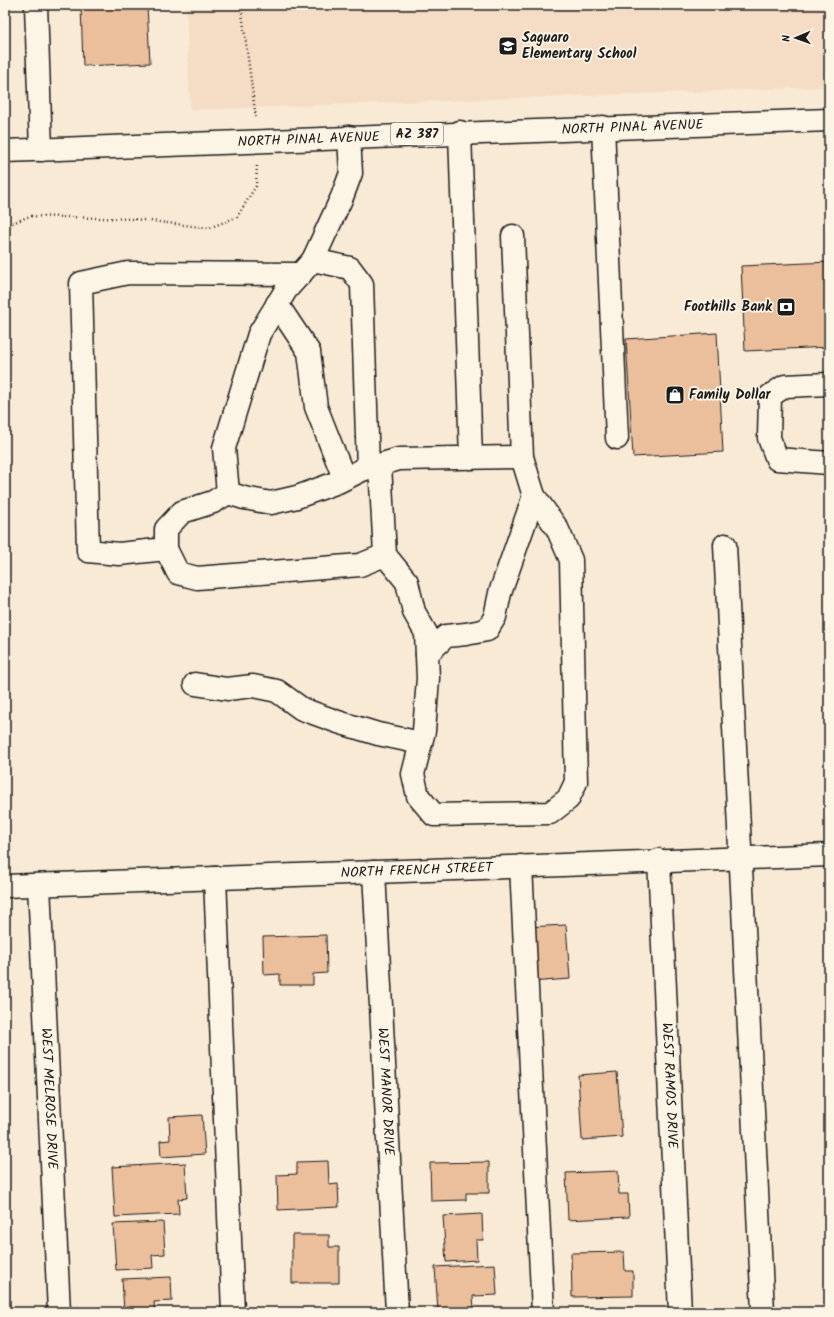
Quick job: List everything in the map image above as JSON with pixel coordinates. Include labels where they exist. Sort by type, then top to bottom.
[{"type":"street","points":[[36,5],[41,150]]},
{"type":"street","name":"NORTH PINAL AVENUE","points":[[5,151],[460,132],[829,120]]},
{"type":"street","points":[[603,128],[617,438]]},
{"type":"street","points":[[460,132],[471,458]]},
{"type":"street","points":[[228,493],[224,448],[259,334],[286,290],[307,267],[342,197],[351,173],[349,137]]},
{"type":"street","points":[[166,549],[119,554],[88,551],[81,283],[128,273],[307,267],[350,268],[362,284],[374,466],[385,555],[407,582],[414,612],[426,632],[428,678],[424,731],[413,774],[418,796],[434,815],[550,813],[568,799],[576,782],[571,560],[557,528],[534,496],[522,457],[513,236]]},
{"type":"street","points":[[278,304],[309,352],[316,407],[344,478]]},
{"type":"street","points":[[829,384],[785,386],[770,396],[769,438],[777,459],[829,463]]},
{"type":"street","points":[[385,555],[360,565],[197,578],[178,573],[166,549],[166,529],[182,512],[213,502],[228,493],[244,498],[271,503],[298,497],[374,466],[399,459],[522,457]]},
{"type":"street","points":[[427,654],[446,636],[487,630],[495,617],[500,593],[534,496]]},
{"type":"street","points":[[725,545],[763,1312]]},
{"type":"street","points":[[195,684],[227,689],[253,686],[276,691],[302,709],[338,722],[378,734],[421,743]]},
{"type":"street","name":"NORTH FRENCH STREET","points":[[5,886],[659,860],[829,855]]},
{"type":"street","name":"WEST RAMOS DRIVE","points":[[659,860],[680,1312]]},
{"type":"street","points":[[521,866],[543,1312]]},
{"type":"street","name":"WEST MANOR DRIVE","points":[[374,872],[397,1312]]},
{"type":"street","points":[[215,878],[233,1312]]},
{"type":"street","name":"WEST MELROSE DRIVE","points":[[39,885],[59,1312]]},
{"type":"shaded area","name":"Saguaro Elementary School","points":[[186,5],[829,5],[829,87],[190,110]]},
{"type":"building","points":[[81,5],[147,5],[150,63],[83,66]]},
{"type":"building","name":"Foothills Bank","points":[[829,262],[829,347],[745,351],[741,266]]},
{"type":"building","name":"Family Dollar","points":[[717,333],[723,452],[633,457],[626,339]]},
{"type":"building","points":[[566,925],[570,979],[530,982],[527,927]]},
{"type":"building","points":[[326,935],[327,973],[313,974],[313,985],[280,985],[280,974],[264,975],[263,937]]},
{"type":"building","points":[[617,1072],[622,1137],[582,1140],[578,1075]]},
{"type":"building","points":[[202,1115],[205,1154],[161,1157],[160,1141],[170,1140],[169,1117]]},
{"type":"building","points":[[328,1161],[329,1185],[338,1184],[339,1207],[278,1210],[277,1175],[297,1174],[297,1162]]},
{"type":"building","points":[[489,1162],[489,1193],[466,1193],[466,1200],[431,1201],[430,1163]]},
{"type":"building","points":[[185,1163],[187,1198],[178,1199],[179,1214],[115,1217],[112,1167]]},
{"type":"building","points":[[618,1171],[619,1194],[628,1194],[629,1217],[568,1220],[566,1173]]},
{"type":"building","points":[[482,1214],[483,1240],[476,1240],[477,1260],[446,1262],[443,1216]]},
{"type":"building","points":[[163,1222],[165,1254],[152,1255],[153,1268],[116,1270],[113,1224]]},
{"type":"building","points":[[292,1235],[329,1235],[329,1247],[339,1247],[339,1283],[292,1283]]},
{"type":"building","points":[[624,1252],[625,1271],[633,1271],[633,1296],[572,1297],[571,1253]]},
{"type":"building","points":[[495,1264],[497,1295],[473,1296],[474,1309],[438,1311],[435,1267]]},
{"type":"building","points":[[171,1277],[172,1301],[154,1302],[155,1312],[124,1312],[122,1279]]},
{"type":"place","name":"Saguaro Elementary School","points":[[508,46]]},
{"type":"place","name":"Foothills Bank","points":[[786,307]]},
{"type":"place","name":"Family Dollar","points":[[675,395]]}]
